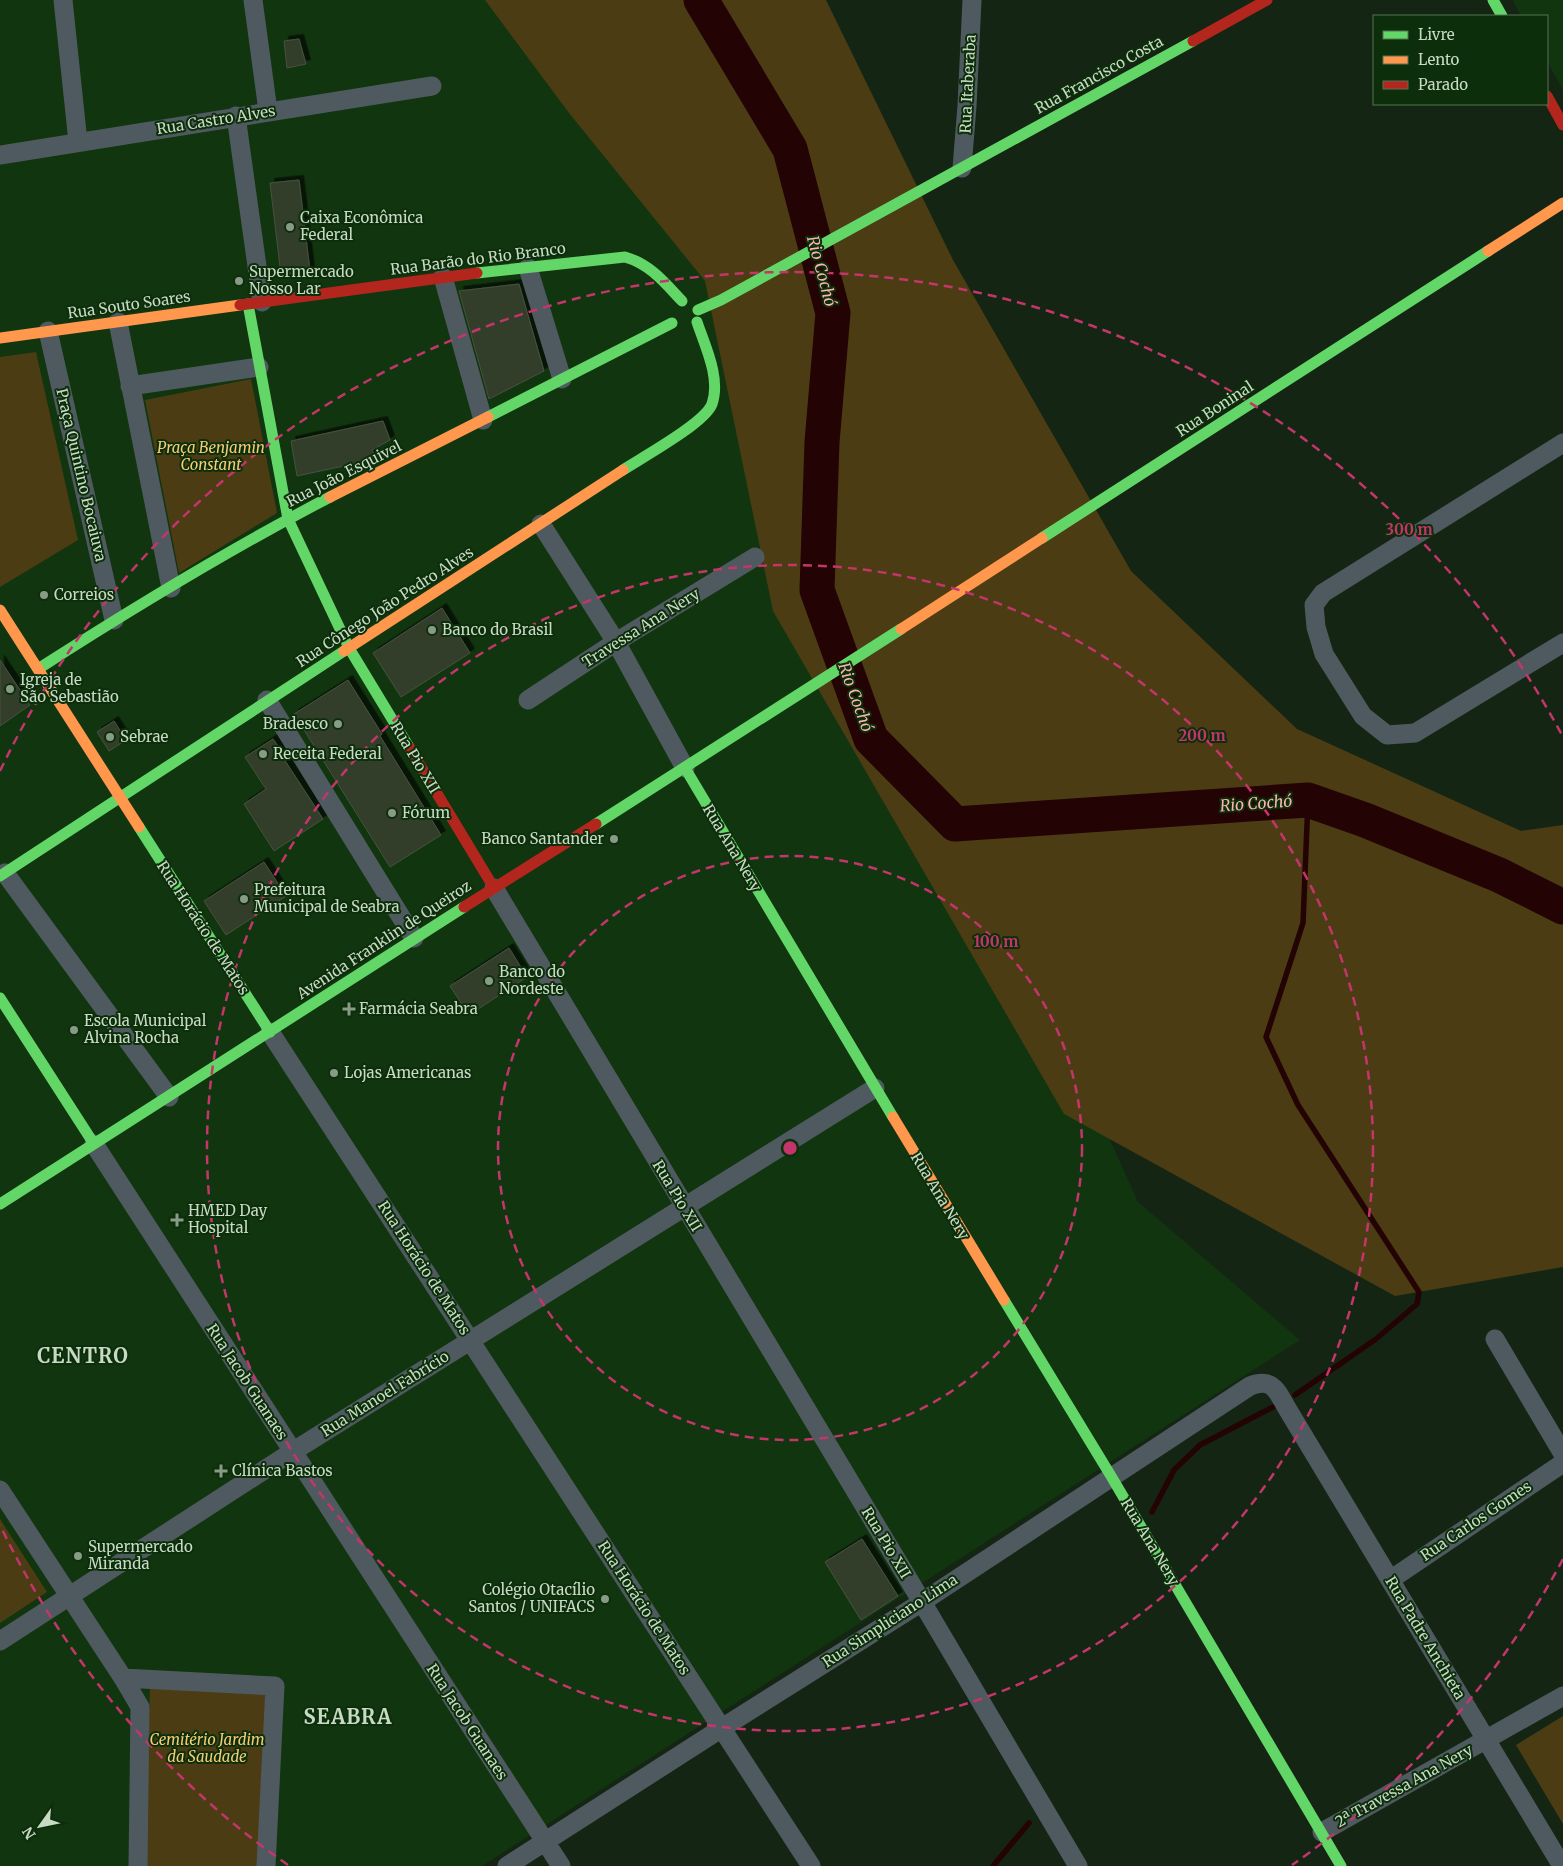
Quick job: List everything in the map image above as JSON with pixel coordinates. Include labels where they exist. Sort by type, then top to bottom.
[{"type":"street","points":[[63,0],[78,142]]},
{"type":"street","points":[[253,0],[268,111]]},
{"type":"street","name":"Rua Itaberaba","points":[[954,172],[967,106],[972,0]]},
{"type":"street","name":"Rua Francisco Costa","points":[[698,310],[721,300],[1267,0]]},
{"type":"street","points":[[1493,0],[1501,15]]},
{"type":"street","name":"Rua Castro Alves","points":[[0,155],[432,86]]},
{"type":"street","points":[[1548,98],[1563,126]]},
{"type":"street","points":[[236,116],[255,303],[259,367],[288,519]]},
{"type":"street","name":"Rua Boninal","points":[[786,702],[1563,203]]},
{"type":"street","name":"Rua Barão do Rio Branco","points":[[255,303],[443,277],[625,257],[638,262],[652,272],[682,301]]},
{"type":"street","points":[[528,268],[562,378]]},
{"type":"street","points":[[443,277],[483,420]]},
{"type":"street","points":[[678,302],[691,302],[698,310],[697,322],[694,326],[676,321],[678,302]]},
{"type":"street","name":"Rua Souto Soares","points":[[0,338],[255,303]]},
{"type":"street","name":"Rua João Esquivel","points":[[38,669],[114,620],[288,519],[676,321]]},
{"type":"street","points":[[118,322],[171,588]]},
{"type":"street","name":"Rua Cônego João Pedro Alves","points":[[3,875],[267,700],[699,420],[708,412],[713,400],[714,385],[697,322]]},
{"type":"street","name":"Praça Quintino Bocaiuva","points":[[48,330],[114,620]]},
{"type":"street","points":[[130,386],[259,367]]},
{"type":"street","points":[[1563,443],[1323,593],[1314,605],[1316,627],[1324,654],[1363,716],[1387,736],[1415,733],[1563,643]]},
{"type":"street","name":"Rua Pio XII","points":[[288,519],[349,648],[922,1602],[1078,1866]]},
{"type":"street","name":"Rua Ana Nery","points":[[541,524],[616,642],[685,768],[875,1088],[1111,1476],[1341,1866]]},
{"type":"street","name":"Travessa Ana Nery","points":[[528,700],[616,642],[755,557]]},
{"type":"street","points":[[0,610],[38,669]]},
{"type":"street","name":"Rua Horácio de Matos","points":[[38,669],[270,1032],[811,1866]]},
{"type":"street","points":[[267,700],[414,938]]},
{"type":"street","name":"Avenida Franklin de Queiroz","points":[[0,1204],[786,702]]},
{"type":"street","points":[[3,875],[170,1097]]},
{"type":"street","name":"Rua Jacob Guanaes","points":[[0,998],[561,1866]]},
{"type":"street","name":"Rua Manoel Fabrício","points":[[0,1641],[292,1452],[683,1206],[875,1088]]},
{"type":"street","points":[[1495,1339],[1563,1454]]},
{"type":"street","name":"Rua Simpliciano Lima","points":[[508,1866],[922,1602],[1250,1386],[1261,1382],[1272,1386]]},
{"type":"street","name":"Rua Padre Anchieta","points":[[1272,1386],[1562,1866]]},
{"type":"street","name":"Rua Carlos Gomes","points":[[1390,1580],[1563,1463]]},
{"type":"street","points":[[0,1490],[140,1707],[138,1866]]},
{"type":"street","points":[[123,1678],[275,1686],[266,1866]]},
{"type":"street","name":"2ª Travessa Ana Nery","points":[[1322,1832],[1563,1696]]},
{"type":"shaded area","points":[[0,0],[509,0],[733,305],[1138,1202],[1300,1340],[482,1866],[0,1866]]},
{"type":"shaded area","points":[[1563,0],[1563,90],[1548,63],[1548,15],[1520,15],[1513,1]]},
{"type":"green space","points":[[485,0],[826,0],[953,260],[1131,571],[1297,729],[1521,831],[1563,825],[1563,1267],[1395,1296],[1064,1114],[773,611],[705,281],[569,113]]},
{"type":"green space","points":[[36,352],[78,540],[0,587],[0,357]]},
{"type":"green space","name":"Praça Benjamin Constant","points":[[251,379],[277,513],[179,573],[145,400]]},
{"type":"green space","points":[[0,1519],[47,1592],[0,1623]]},
{"type":"green space","name":"Cemitério Jardim da Saudade","points":[[150,1686],[270,1692],[260,1866],[144,1866]]},
{"type":"green space","points":[[1563,1716],[1563,1824],[1516,1745]]},
{"type":"building","points":[[299,39],[306,64],[287,68],[284,41]]},
{"type":"building","name":"Caixa Econômica Federal","points":[[299,180],[310,271],[281,275],[270,183]]},
{"type":"building","points":[[519,284],[544,371],[489,399],[459,291]]},
{"type":"building","points":[[383,421],[390,440],[372,450],[375,455],[353,464],[297,476],[291,441]]},
{"type":"building","name":"Banco do Brasil","points":[[442,608],[470,653],[401,697],[373,653]]},
{"type":"building","name":"Igreja de São Sebastião","points":[[0,660],[30,705],[0,726]]},
{"type":"building","points":[[348,680],[441,835],[390,867],[294,714]]},
{"type":"building","name":"Sebrae","points":[[114,721],[126,740],[109,751],[97,732]]},
{"type":"building","points":[[273,739],[323,819],[274,851],[244,804],[266,789],[245,757]]},
{"type":"building","name":"Prefeitura Municipal de Seabra","points":[[264,862],[286,896],[226,935],[204,901]]},
{"type":"building","name":"Banco do Nordeste","points":[[509,948],[527,977],[469,1015],[450,986]]},
{"type":"building","points":[[862,1539],[898,1596],[861,1620],[825,1562]]},
{"type":"waterway","name":"Rio Cochó","points":[[701,0],[790,149],[833,313],[822,442],[817,590],[871,739],[955,824],[1308,800],[1365,820],[1499,875],[1563,907]]},
{"type":"waterway","points":[[1295,1395],[1376,1339],[1417,1304],[1419,1292],[1298,1105],[1266,1037],[1303,923],[1308,800]]},
{"type":"waterway","points":[[1152,1512],[1174,1470],[1200,1445],[1273,1407]]},
{"type":"waterway","points":[[993,1866],[1029,1823]]},
{"type":"traffic: fast","points":[[1493,0],[1501,15]]},
{"type":"traffic: fast","points":[[698,310],[721,300],[1193,41]]},
{"type":"traffic: fast","points":[[1042,538],[1488,251]]},
{"type":"traffic: fast","points":[[477,273],[625,257],[650,269],[682,301]]},
{"type":"traffic: fast","points":[[248,304],[288,519],[349,648],[409,747]]},
{"type":"traffic: fast","points":[[623,470],[686,430],[707,412],[712,404],[715,384],[711,362],[697,322]]},
{"type":"traffic: fast","points":[[488,417],[672,323]]},
{"type":"traffic: fast","points":[[38,669],[182,580],[330,497]]},
{"type":"traffic: fast","points":[[596,824],[901,629]]},
{"type":"traffic: fast","points":[[0,876],[344,651]]},
{"type":"traffic: fast","points":[[685,768],[893,1117]]},
{"type":"traffic: fast","points":[[139,827],[270,1032]]},
{"type":"traffic: fast","points":[[0,1204],[464,907]]},
{"type":"traffic: fast","points":[[0,998],[94,1144]]},
{"type":"traffic: fast","points":[[1004,1300],[1111,1476],[1341,1866]]},
{"type":"traffic: slow","points":[[1488,251],[1563,203]]},
{"type":"traffic: slow","points":[[0,338],[240,305]]},
{"type":"traffic: slow","points":[[330,497],[488,417]]},
{"type":"traffic: slow","points":[[344,651],[623,470]]},
{"type":"traffic: slow","points":[[901,629],[1042,538]]},
{"type":"traffic: slow","points":[[0,610],[139,827]]},
{"type":"traffic: slow","points":[[893,1117],[1004,1300]]},
{"type":"traffic: jam","points":[[1193,41],[1267,0]]},
{"type":"traffic: jam","points":[[1548,98],[1563,125]]},
{"type":"traffic: jam","points":[[240,305],[477,273]]},
{"type":"traffic: jam","points":[[409,747],[494,888]]},
{"type":"traffic: jam","points":[[464,907],[596,824]]},
{"type":"place","name":"Caixa Econômica Federal","points":[[290,227]]},
{"type":"place","name":"Supermercado Nosso Lar","points":[[239,281]]},
{"type":"place","name":"Correios","points":[[44,595]]},
{"type":"place","name":"Banco do Brasil","points":[[432,630]]},
{"type":"place","name":"Igreja de São Sebastião","points":[[10,689]]},
{"type":"place","name":"Bradesco","points":[[338,724]]},
{"type":"place","name":"Sebrae","points":[[110,737]]},
{"type":"place","name":"Receita Federal","points":[[263,754]]},
{"type":"place","name":"Fórum","points":[[392,813]]},
{"type":"place","name":"Banco Santander","points":[[614,839]]},
{"type":"place","name":"Prefeitura Municipal de Seabra","points":[[244,899]]},
{"type":"place","name":"Banco do Nordeste","points":[[489,981]]},
{"type":"place","name":"Farmácia Seabra","points":[[349,1009]]},
{"type":"place","name":"Escola Municipal Alvina Rocha","points":[[74,1030]]},
{"type":"place","name":"Lojas Americanas","points":[[334,1073]]},
{"type":"place","name":"HMED Day Hospital","points":[[177,1220]]},
{"type":"place","name":"Clínica Bastos","points":[[221,1471]]},
{"type":"place","name":"Supermercado Miranda","points":[[78,1556]]},
{"type":"place","name":"Colégio Otacílio Santos / UNIFACS","points":[[605,1599]]},
{"type":"district","name":"CENTRO","points":[[83,1356]]},
{"type":"district","name":"SEABRA","points":[[348,1717]]}]
